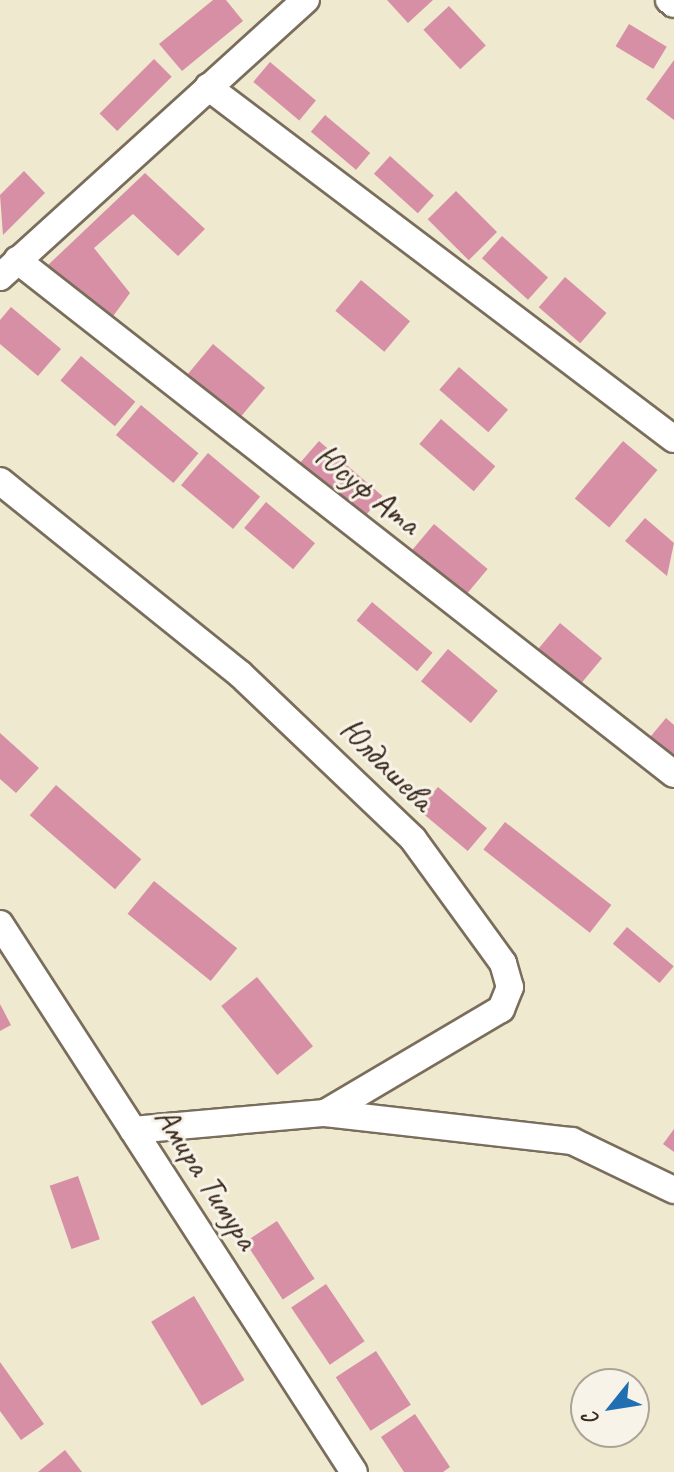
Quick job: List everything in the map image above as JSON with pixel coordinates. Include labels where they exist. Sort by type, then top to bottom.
[{"type":"street","points":[[9,269],[306,0]]},
{"type":"street","points":[[208,87],[674,439]]},
{"type":"street","name":"Юсуф Ата","points":[[9,269],[674,774]]},
{"type":"street","name":"Юлдашева","points":[[0,481],[240,674],[413,839],[503,963],[510,987],[501,1009],[325,1113]]},
{"type":"street","name":"Амира Тимура","points":[[0,924],[354,1472]]},
{"type":"street","points":[[133,1130],[325,1113],[572,1141],[674,1190]]},
{"type":"building","points":[[213,0],[226,0],[243,21],[182,71],[159,44]]},
{"type":"building","points":[[387,0],[433,0],[408,23]]},
{"type":"building","points":[[449,6],[486,45],[460,69],[423,30]]},
{"type":"building","points":[[629,24],[667,47],[653,69],[616,46]]},
{"type":"building","points":[[154,59],[172,77],[117,131],[100,113]]},
{"type":"building","points":[[674,60],[674,120],[646,99]]},
{"type":"building","points":[[270,62],[316,101],[299,120],[253,82]]},
{"type":"building","points":[[325,115],[370,153],[356,170],[311,132]]},
{"type":"building","points":[[390,156],[434,195],[418,213],[374,174]]},
{"type":"building","points":[[24,171],[45,193],[3,235],[0,195]]},
{"type":"building","points":[[145,173],[205,229],[178,256],[133,214],[94,248],[130,293],[111,319],[47,266]]},
{"type":"building","points":[[456,191],[497,232],[469,260],[428,219]]},
{"type":"building","points":[[502,236],[548,277],[528,300],[482,258]]},
{"type":"building","points":[[565,277],[607,313],[580,343],[539,307]]},
{"type":"building","points":[[361,280],[410,321],[384,352],[335,311]]},
{"type":"building","points":[[11,307],[61,349],[38,376],[0,344],[0,320]]},
{"type":"building","points":[[213,344],[265,388],[238,420],[186,376]]},
{"type":"building","points":[[81,356],[135,402],[115,426],[60,381]]},
{"type":"building","points":[[459,367],[508,410],[488,432],[439,390]]},
{"type":"building","points":[[141,405],[198,453],[173,483],[116,435]]},
{"type":"building","points":[[441,419],[495,466],[474,491],[419,444]]},
{"type":"building","points":[[319,441],[382,496],[360,522],[297,467]]},
{"type":"building","points":[[623,441],[657,470],[609,527],[575,498]]},
{"type":"building","points":[[208,453],[260,497],[233,529],[181,485]]},
{"type":"building","points":[[266,502],[315,543],[293,569],[244,528]]},
{"type":"building","points":[[645,518],[674,543],[667,576],[625,541]]},
{"type":"building","points":[[434,524],[488,569],[459,603],[405,558]]},
{"type":"building","points":[[372,602],[433,653],[417,671],[357,620]]},
{"type":"building","points":[[560,623],[602,658],[580,685],[538,650]]},
{"type":"building","points":[[448,649],[498,691],[471,723],[421,681]]},
{"type":"building","points":[[666,718],[674,725],[674,766],[646,742]]},
{"type":"building","points":[[0,733],[39,768],[16,793],[0,779]]},
{"type":"building","points":[[56,785],[141,859],[115,889],[30,815]]},
{"type":"building","points":[[438,787],[487,828],[468,851],[419,810]]},
{"type":"building","points":[[505,822],[611,905],[590,933],[483,850]]},
{"type":"building","points":[[154,881],[237,948],[211,981],[128,914]]},
{"type":"building","points":[[627,927],[674,966],[660,983],[613,944]]},
{"type":"building","points":[[257,977],[313,1046],[277,1075],[221,1006]]},
{"type":"building","points":[[0,1004],[11,1025],[0,1031]]},
{"type":"building","points":[[674,1129],[674,1152],[663,1144]]},
{"type":"building","points":[[78,1176],[100,1239],[71,1249],[50,1186]]},
{"type":"building","points":[[277,1221],[315,1279],[283,1300],[245,1242]]},
{"type":"building","points":[[326,1284],[365,1341],[330,1365],[291,1307]]},
{"type":"building","points":[[194,1296],[244,1380],[202,1406],[151,1322]]},
{"type":"building","points":[[376,1351],[411,1405],[371,1431],[336,1377]]},
{"type":"building","points":[[0,1362],[44,1424],[21,1440],[0,1411]]},
{"type":"building","points":[[415,1414],[450,1467],[443,1472],[404,1472],[381,1437]]},
{"type":"building","points":[[65,1450],[82,1472],[38,1472]]}]
